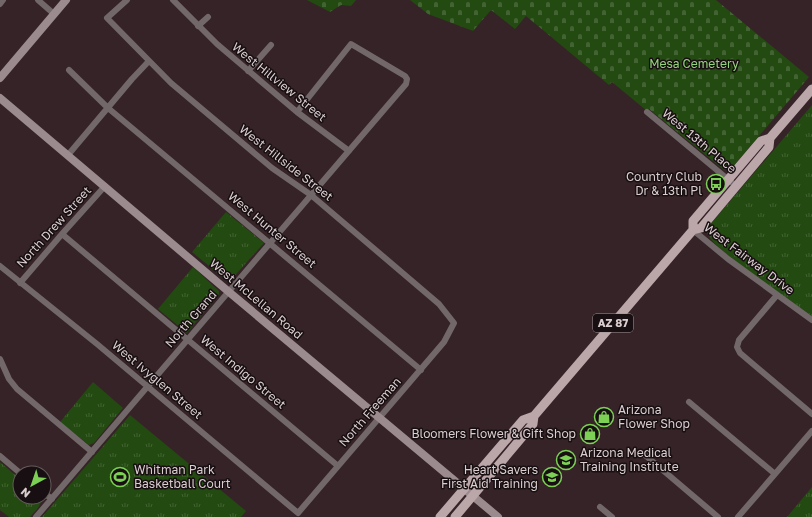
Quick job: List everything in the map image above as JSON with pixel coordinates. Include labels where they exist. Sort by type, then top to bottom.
[{"type":"main road","name":"AZ 87","points":[[693,230],[693,221],[761,141],[770,138],[812,89]]},
{"type":"main road","name":"AZ 87","points":[[440,517],[523,420],[534,416],[693,230],[700,228],[769,147],[770,138]]},
{"type":"main road","name":"AZ 87","points":[[455,517],[533,424],[534,416]]},
{"type":"street","points":[[0,4],[3,0]]},
{"type":"street","points":[[38,0],[54,14]]},
{"type":"street","points":[[0,78],[66,0]]},
{"type":"street","name":"West Hillside Street","points":[[127,0],[108,18],[171,83],[272,168],[311,195],[439,304],[454,323]]},
{"type":"street","name":"West Hillview Street","points":[[173,0],[217,44],[248,71],[297,112],[349,151]]},
{"type":"street","points":[[198,26],[208,17]]},
{"type":"street","name":"North Grand","points":[[52,499],[406,84],[407,79],[405,76],[351,44],[297,112]]},
{"type":"street","points":[[248,71],[271,45]]},
{"type":"street","points":[[68,155],[132,79],[150,61]]},
{"type":"street","name":"West Hunter Street","points":[[69,70],[108,108],[420,370]]},
{"type":"street","name":"West McLellan Road","points":[[0,98],[498,517]]},
{"type":"street","name":"West 13th Place","points":[[647,112],[736,186]]},
{"type":"street","name":"North Drew Street","points":[[20,283],[105,186]]},
{"type":"street","name":"West Fairway Drive","points":[[693,230],[728,259],[812,320]]},
{"type":"street","name":"West Indigo Street","points":[[62,234],[338,466]]},
{"type":"street","name":"West Ivyglen Street","points":[[0,266],[148,387],[298,513]]},
{"type":"street","points":[[777,295],[739,340],[737,347],[740,353],[812,414]]},
{"type":"street","name":"North Freeman","points":[[298,513],[444,342],[454,323]]},
{"type":"street","points":[[0,359],[9,379],[18,389],[92,452]]},
{"type":"street","points":[[689,402],[775,474]]},
{"type":"street","points":[[738,517],[812,431]]},
{"type":"street","points":[[645,455],[718,517]]},
{"type":"street","points":[[0,456],[12,466]]},
{"type":"street","name":"North Grand","points":[[36,517],[47,505]]},
{"type":"street","points":[[600,507],[612,517]]},
{"type":"green space","points":[[307,0],[356,0],[351,6],[341,5],[330,12]]},
{"type":"green space","name":"Mesa Cemetery","points":[[410,0],[716,0],[809,77],[731,169],[724,170],[649,109],[647,111],[612,82],[609,85],[526,16],[515,29],[491,10],[473,31],[428,14]]},
{"type":"green space","points":[[812,105],[812,316],[738,263],[712,241],[707,233],[708,227]]},
{"type":"green space","points":[[226,212],[264,243],[230,281],[226,280],[192,252]]},
{"type":"green space","points":[[193,267],[219,291],[219,294],[187,333],[158,309]]},
{"type":"green space","points":[[93,382],[123,408],[94,443],[89,445],[60,422]]},
{"type":"green space","points":[[130,415],[246,511],[241,517],[42,517]]},
{"type":"green space","points":[[0,462],[12,472],[12,505],[40,505],[30,517],[9,517],[0,510]]},
{"type":"green space","name":"Whitman Park Basketball Court","points":[[122,465],[131,473],[118,488],[109,481]]},
{"type":"green space","points":[[135,478],[144,485],[132,500],[123,492]]},
{"type":"green space","points":[[812,487],[812,517],[787,517]]},
{"type":"place","name":"Country Club Dr & 13th Pl","points":[[716,184]]},
{"type":"place","name":"Arizona Flower Shop","points":[[604,417]]},
{"type":"place","name":"Bloomers Flower & Gift Shop","points":[[590,434]]},
{"type":"place","name":"Arizona Medical Training Institute","points":[[566,460]]},
{"type":"place","name":"Whitman Park Basketball Court","points":[[120,477]]},
{"type":"place","name":"Heart Savers First Aid Training","points":[[552,477]]}]
